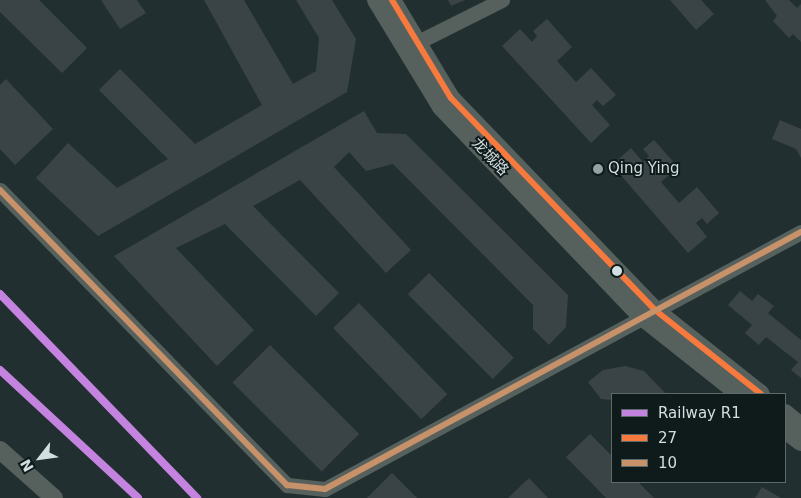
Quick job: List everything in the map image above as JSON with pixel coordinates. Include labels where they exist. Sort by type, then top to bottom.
[{"type":"street","name":"龙城路","points":[[376,0],[440,107],[649,314],[738,393]]},
{"type":"street","name":"龙城路","points":[[392,0],[451,98],[649,314],[760,393]]},
{"type":"street","points":[[418,42],[502,0]]},
{"type":"street","points":[[0,190],[287,485],[325,489],[801,232]]},
{"type":"street","points":[[786,414],[801,426]]},
{"type":"street","points":[[786,431],[801,442]]},
{"type":"street","points":[[0,450],[54,498]]},
{"type":"building","points":[[0,0],[39,0],[87,48],[62,73],[0,12]]},
{"type":"building","points":[[101,0],[137,0],[146,13],[120,29]]},
{"type":"building","points":[[204,0],[244,0],[293,84],[316,71],[319,38],[296,0],[332,0],[356,39],[347,92],[98,236],[36,178],[68,143],[117,188],[168,159],[99,90],[120,69],[195,144],[262,105]]},
{"type":"building","points":[[448,0],[465,0],[451,6]]},
{"type":"building","points":[[670,0],[701,0],[714,14],[696,30]]},
{"type":"building","points":[[765,0],[789,0],[797,8],[801,4],[801,42],[793,34],[789,38],[773,21],[777,16]]},
{"type":"building","points":[[547,19],[572,47],[557,61],[576,82],[591,68],[616,95],[603,106],[597,100],[592,105],[610,125],[591,143],[502,46],[520,29],[532,42],[537,36],[533,31]]},
{"type":"building","points":[[6,79],[53,129],[15,165],[0,149],[0,85]]},
{"type":"building","points":[[364,111],[377,133],[406,134],[568,295],[566,327],[549,345],[533,329],[533,305],[393,164],[366,171],[349,152],[334,167],[411,250],[386,273],[300,180],[253,206],[339,293],[316,316],[225,224],[176,248],[254,330],[217,366],[114,256]]},
{"type":"building","points":[[780,120],[801,129],[801,158],[796,149],[772,139]]},
{"type":"building","points":[[654,140],[678,167],[661,182],[679,203],[697,187],[719,213],[707,224],[702,218],[696,223],[707,237],[688,253],[612,165],[631,148],[643,162],[649,156],[643,149]]},
{"type":"building","points":[[429,273],[514,358],[493,379],[408,294]]},
{"type":"building","points":[[740,291],[752,301],[758,294],[774,306],[768,313],[801,340],[801,378],[791,370],[798,362],[766,337],[759,345],[745,333],[752,325],[728,305]]},
{"type":"building","points":[[359,303],[447,394],[421,419],[333,328]]},
{"type":"building","points":[[270,345],[359,434],[322,472],[233,382]]},
{"type":"building","points":[[625,366],[644,371],[665,393],[611,393],[611,400],[601,399],[588,382],[603,370]]},
{"type":"building","points":[[590,434],[611,455],[611,483],[639,483],[654,498],[606,498],[566,457]]},
{"type":"building","points":[[392,473],[417,498],[367,498]]},
{"type":"building","points":[[529,478],[548,498],[508,498]]},
{"type":"building","points":[[762,487],[781,498],[755,498]]},
{"type":"rail line","name":"R1","points":[[0,294],[197,498]]},
{"type":"rail line","name":"R1","points":[[0,370],[138,498]]},
{"type":"transit line","name":"27","points":[[392,0],[451,98],[655,310],[760,393]]},
{"type":"transit line","name":"10","points":[[0,190],[287,485],[325,489],[801,232]]},
{"type":"place","name":"Qing Ying","points":[[598,169]]}]
